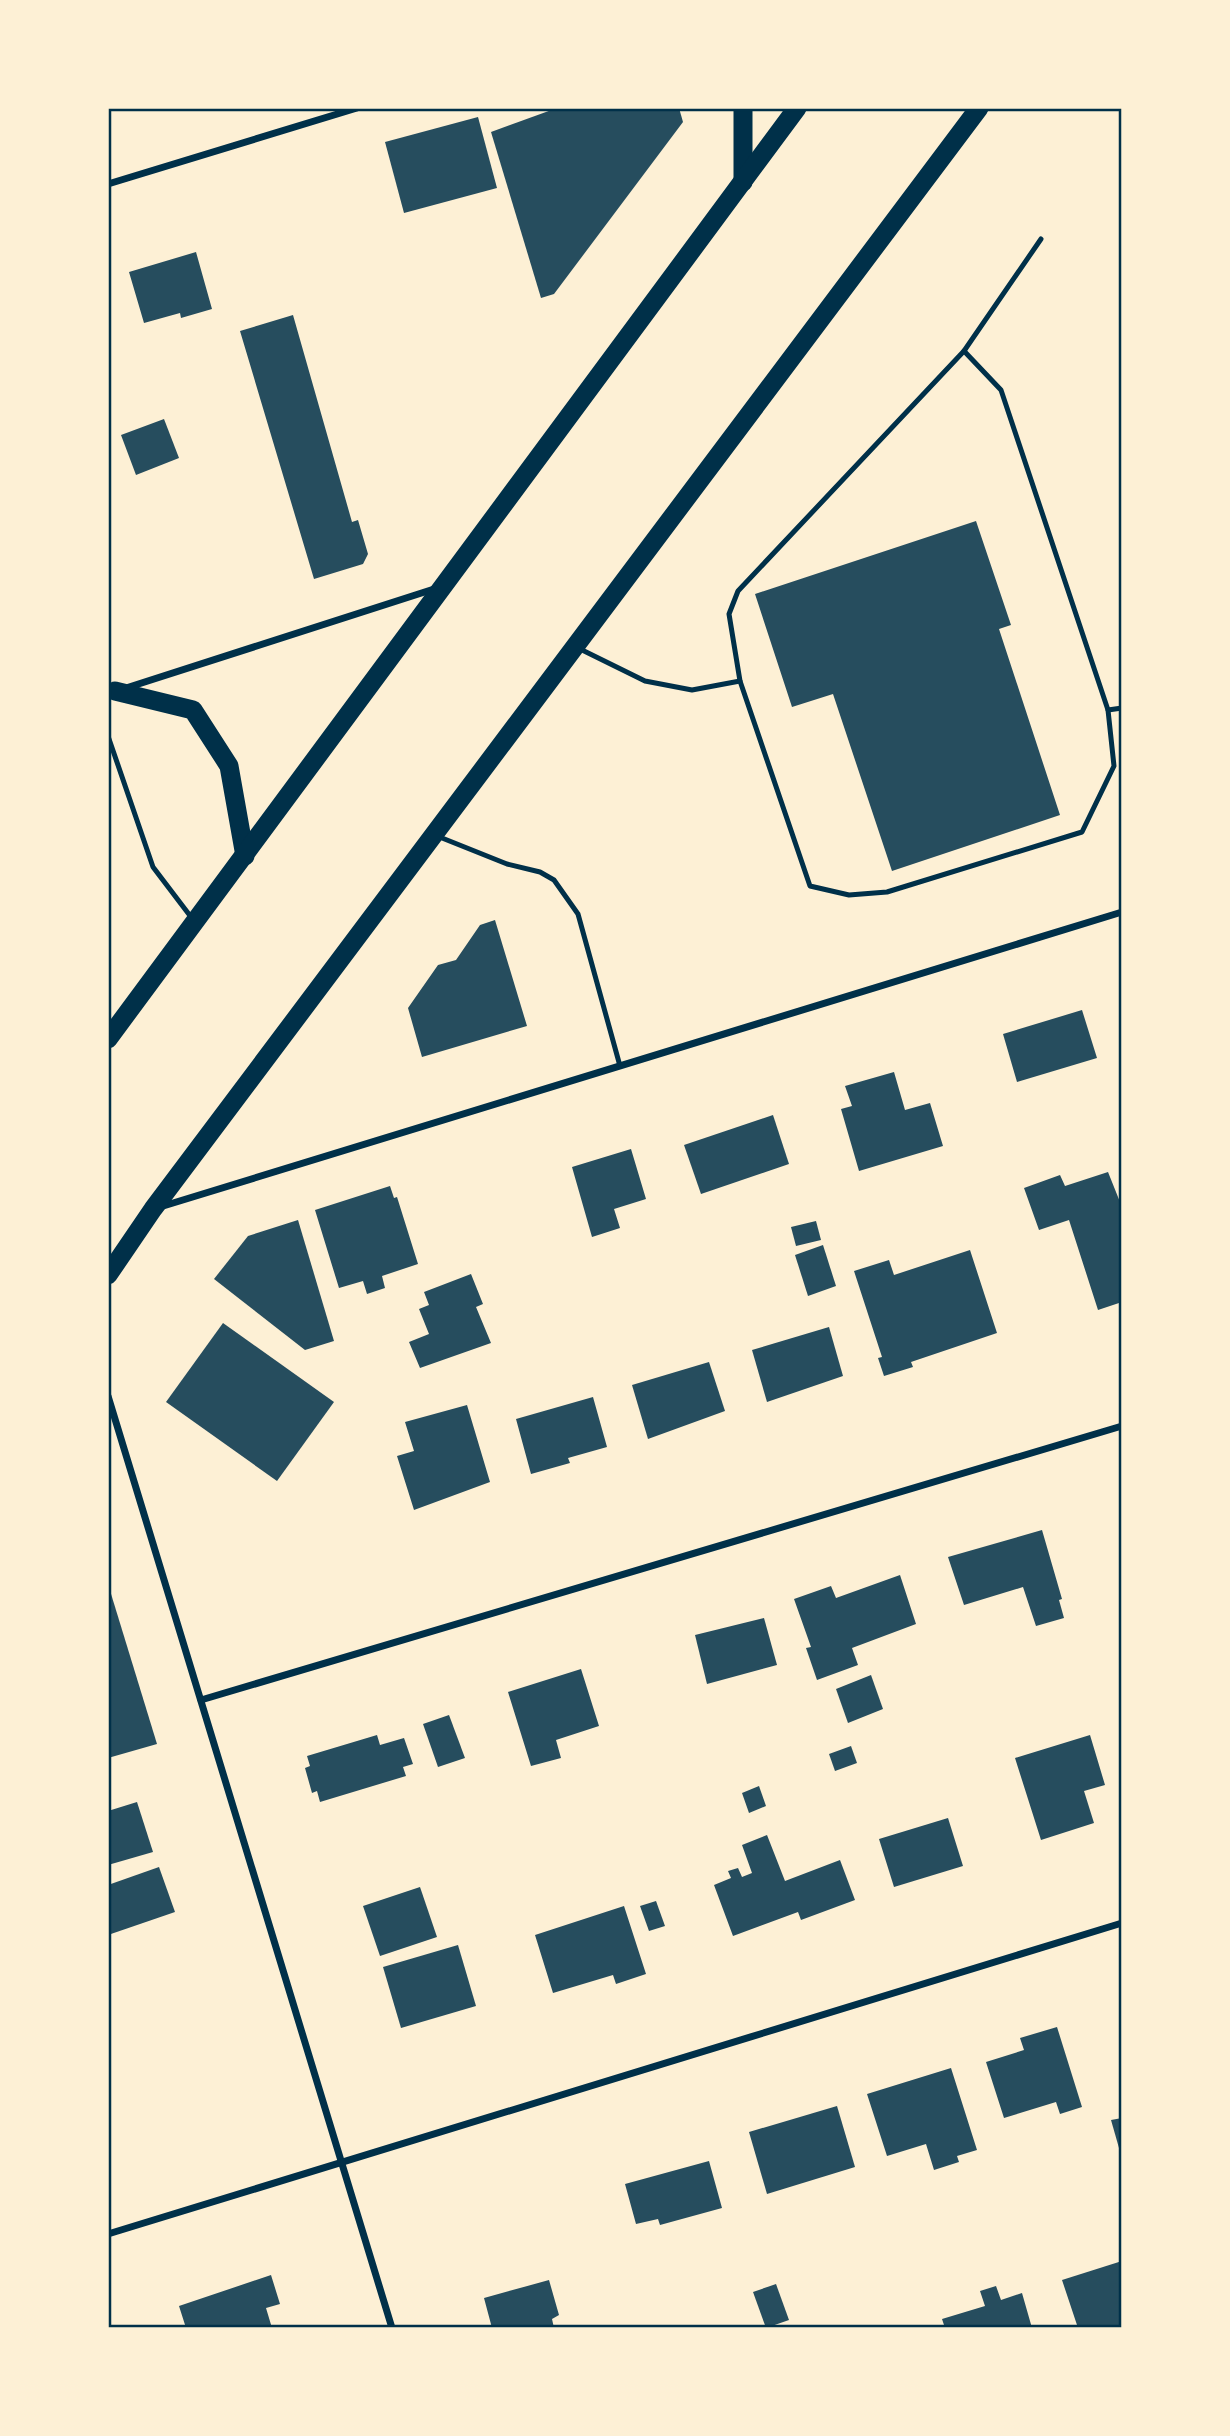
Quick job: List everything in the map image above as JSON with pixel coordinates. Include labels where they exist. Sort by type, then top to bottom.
[{"type":"highway","points":[[743,108],[743,182]]},
{"type":"highway","points":[[108,1039],[797,108]]},
{"type":"highway","points":[[108,1275],[153,1209],[979,108]]},
{"type":"highway","points":[[112,692],[193,710],[229,766],[245,856]]},
{"type":"street","points":[[108,184],[357,108]]},
{"type":"street","points":[[112,692],[446,585]]},
{"type":"street","points":[[153,1209],[1122,912]]},
{"type":"street","points":[[108,1396],[392,2328]]},
{"type":"street","points":[[201,1700],[1122,1426]]},
{"type":"street","points":[[108,2234],[1122,1923]]},
{"type":"lane","points":[[964,351],[1002,390],[1108,710],[1114,766],[1082,832],[887,892],[849,895],[810,886],[740,681],[729,614],[738,591],[964,351],[1041,239]]},
{"type":"lane","points":[[575,647],[645,681],[692,690],[740,681]]},
{"type":"lane","points":[[1108,710],[1122,708]]},
{"type":"lane","points":[[108,736],[153,867],[195,922]]},
{"type":"lane","points":[[434,835],[508,864],[540,872],[554,880],[578,914],[620,1066]]},
{"type":"building","points":[[557,108],[679,108],[683,122],[554,294],[541,298],[491,132]]},
{"type":"building","points":[[478,117],[497,188],[404,213],[385,142]]},
{"type":"building","points":[[196,252],[212,309],[181,318],[180,313],[144,323],[129,272]]},
{"type":"building","points":[[293,315],[352,522],[358,520],[368,554],[363,564],[314,579],[240,331]]},
{"type":"building","points":[[164,419],[179,458],[136,475],[121,435]]},
{"type":"building","points":[[976,521],[1011,625],[999,629],[1060,815],[892,871],[833,694],[792,707],[755,594]]},
{"type":"building","points":[[495,920],[527,1026],[422,1057],[408,1008],[438,965],[456,960],[480,925]]},
{"type":"building","points":[[1082,1010],[1097,1058],[1017,1082],[1003,1034]]},
{"type":"building","points":[[894,1072],[905,1110],[930,1103],[943,1146],[859,1171],[841,1109],[852,1106],[845,1086]]},
{"type":"building","points":[[773,1115],[789,1164],[701,1194],[684,1145]]},
{"type":"building","points":[[631,1149],[646,1199],[614,1209],[620,1228],[592,1237],[572,1167]]},
{"type":"building","points":[[1108,1172],[1122,1207],[1122,1302],[1098,1310],[1069,1220],[1039,1230],[1024,1188],[1060,1175],[1065,1186]]},
{"type":"building","points":[[390,1186],[394,1198],[397,1197],[418,1264],[382,1276],[385,1288],[367,1294],[363,1281],[339,1288],[315,1210]]},
{"type":"building","points":[[298,1220],[334,1341],[305,1350],[214,1279],[248,1236]]},
{"type":"building","points":[[816,1221],[821,1240],[796,1246],[791,1227]]},
{"type":"building","points":[[823,1245],[836,1286],[808,1296],[795,1255]]},
{"type":"building","points":[[970,1250],[997,1333],[911,1362],[913,1367],[884,1376],[878,1358],[882,1357],[854,1271],[889,1260],[894,1275]]},
{"type":"building","points":[[471,1274],[483,1304],[476,1307],[491,1343],[420,1368],[409,1342],[429,1334],[419,1309],[429,1305],[424,1292]]},
{"type":"building","points":[[223,1323],[334,1402],[277,1481],[166,1402]]},
{"type":"building","points":[[829,1327],[843,1376],[767,1402],[752,1350]]},
{"type":"building","points":[[709,1362],[725,1411],[648,1439],[632,1385]]},
{"type":"building","points":[[593,1397],[607,1447],[568,1458],[570,1463],[531,1474],[516,1419]]},
{"type":"building","points":[[467,1405],[490,1482],[414,1510],[397,1456],[414,1451],[405,1422]]},
{"type":"building","points":[[1042,1530],[1062,1599],[1059,1600],[1064,1618],[1036,1626],[1023,1587],[964,1605],[948,1557]]},
{"type":"building","points":[[900,1575],[916,1624],[852,1648],[858,1665],[817,1680],[806,1648],[811,1647],[794,1599],[831,1586],[836,1598]]},
{"type":"building","points":[[108,1584],[157,1744],[108,1758]]},
{"type":"building","points":[[764,1618],[777,1665],[707,1684],[695,1635]]},
{"type":"building","points":[[581,1669],[599,1726],[556,1740],[561,1758],[531,1766],[508,1692]]},
{"type":"building","points":[[871,1675],[883,1709],[848,1723],[836,1689]]},
{"type":"building","points":[[449,1715],[465,1758],[438,1767],[423,1724]]},
{"type":"building","points":[[377,1735],[380,1745],[404,1738],[413,1764],[403,1767],[406,1776],[320,1802],[317,1791],[312,1793],[305,1768],[310,1766],[307,1756]]},
{"type":"building","points":[[1090,1735],[1105,1785],[1084,1791],[1094,1823],[1041,1840],[1015,1758]]},
{"type":"building","points":[[851,1746],[857,1763],[835,1771],[829,1754]]},
{"type":"building","points":[[759,1786],[766,1806],[749,1813],[742,1793]]},
{"type":"building","points":[[137,1802],[153,1852],[108,1865],[108,1811]]},
{"type":"building","points":[[948,1818],[963,1866],[894,1887],[879,1839]]},
{"type":"building","points":[[767,1835],[785,1881],[840,1860],[855,1900],[801,1920],[798,1912],[733,1936],[714,1885],[731,1878],[728,1871],[738,1868],[742,1877],[752,1873],[742,1845]]},
{"type":"building","points":[[159,1867],[175,1912],[108,1935],[108,1885]]},
{"type":"building","points":[[420,1887],[437,1937],[380,1956],[363,1906]]},
{"type":"building","points":[[656,1901],[665,1926],[649,1931],[640,1906]]},
{"type":"building","points":[[624,1906],[646,1974],[616,1984],[613,1975],[553,1993],[535,1935]]},
{"type":"building","points":[[458,1945],[476,2006],[401,2028],[383,1967]]},
{"type":"building","points":[[1057,2027],[1082,2107],[1060,2114],[1056,2102],[1004,2118],[986,2062],[1024,2050],[1020,2038]]},
{"type":"building","points":[[951,2068],[977,2150],[957,2156],[959,2162],[934,2170],[926,2144],[887,2156],[867,2094]]},
{"type":"building","points":[[837,2106],[855,2167],[767,2194],[749,2132]]},
{"type":"building","points":[[1122,2118],[1122,2155],[1121,2155],[1111,2120]]},
{"type":"building","points":[[709,2161],[722,2208],[660,2225],[658,2219],[636,2224],[625,2184]]},
{"type":"building","points":[[1122,2261],[1122,2324],[1111,2328],[1078,2328],[1062,2280]]},
{"type":"building","points":[[271,2275],[280,2304],[266,2308],[272,2328],[186,2328],[179,2306]]},
{"type":"building","points":[[549,2280],[559,2315],[552,2319],[554,2328],[492,2328],[484,2298]]},
{"type":"building","points":[[776,2284],[789,2320],[766,2328],[753,2292]]},
{"type":"building","points":[[996,2286],[1001,2300],[1022,2293],[1032,2328],[945,2328],[942,2319],[985,2306],[980,2291]]}]
